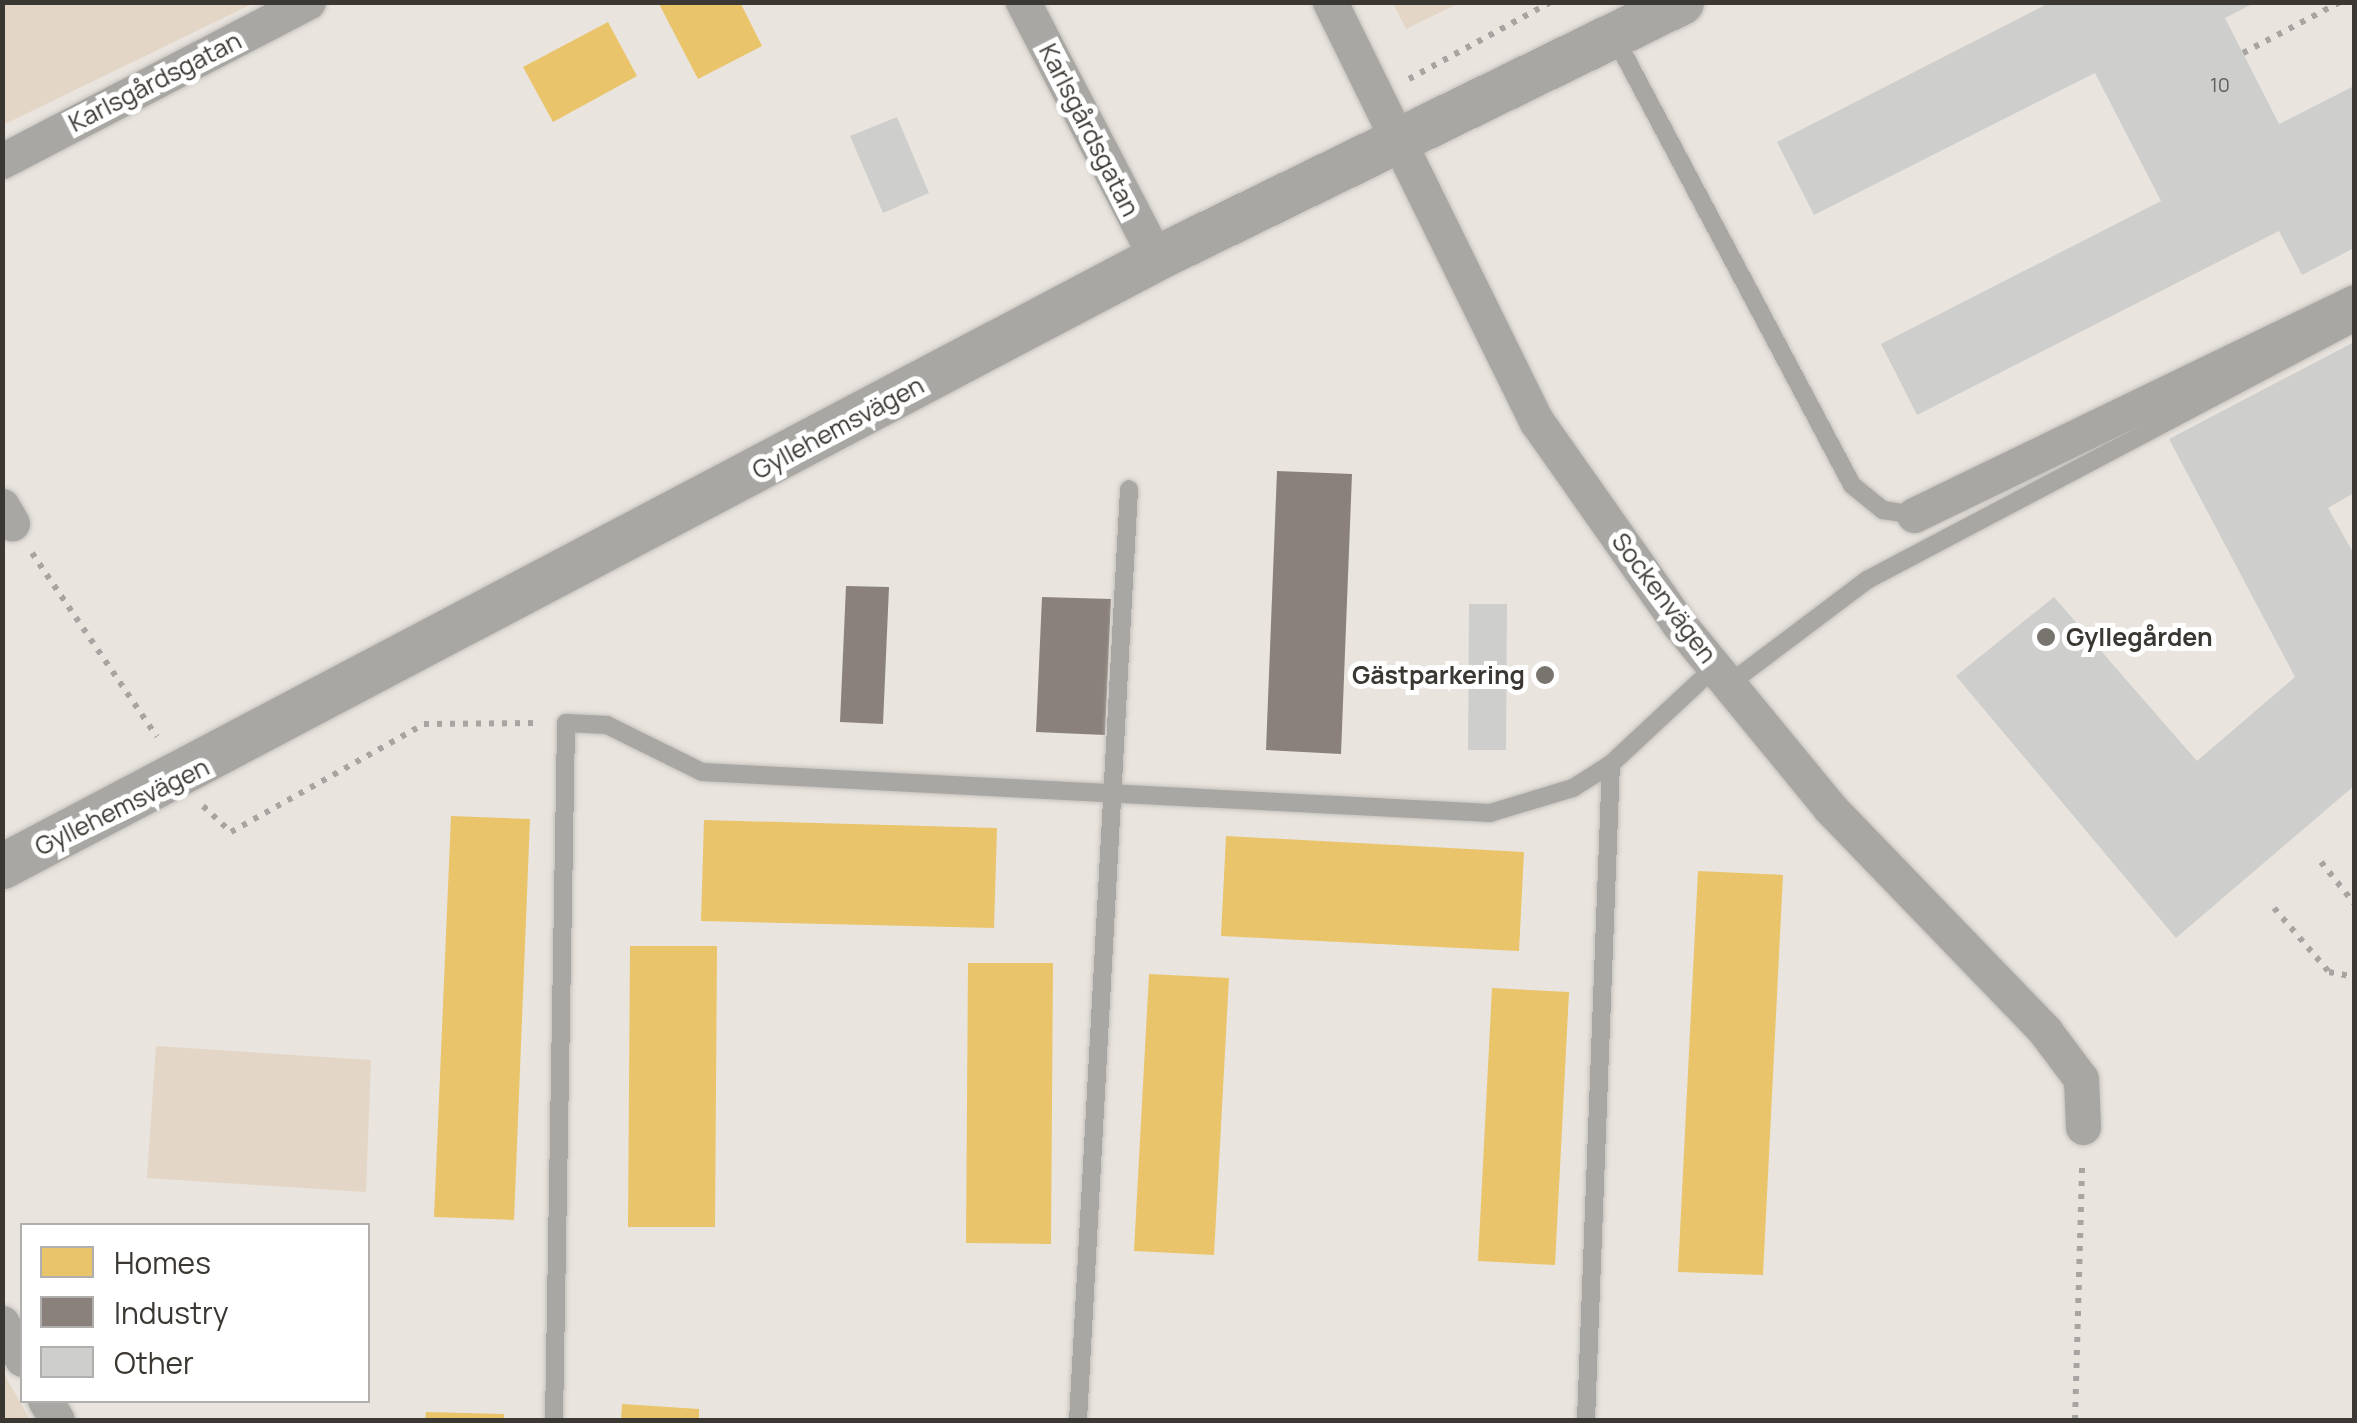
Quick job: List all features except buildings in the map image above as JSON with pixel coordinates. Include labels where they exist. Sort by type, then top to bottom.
[{"type":"street","name":"Karlsgårdsgatan","points":[[2,161],[308,2]]},
{"type":"street","name":"Karlsgårdsgatan","points":[[1023,2],[1156,258]]},
{"type":"street","name":"Sockenvägen","points":[[1330,2],[1395,146],[1538,422],[1722,676],[1830,808],[2045,1031],[2081,1079],[2084,1127]]},
{"type":"street","name":"Gyllehemsvägen","points":[[2,866],[184,777],[1156,258],[1395,146],[1680,2]]},
{"type":"street","points":[[1914,514],[2354,302]]},
{"type":"street","points":[[2,1323],[20,1355]]},
{"type":"lane","points":[[1614,36],[1852,485],[1884,510],[1914,514]]},
{"type":"lane","points":[[554,1420],[566,723],[607,725],[702,772],[1490,813],[1573,788],[1612,764],[1722,676],[1867,580],[2354,323]]},
{"type":"lane","points":[[1078,1420],[1106,792],[1130,489]]},
{"type":"lane","points":[[1586,1420],[1612,764]]},
{"type":"path","points":[[1373,98],[1550,2]]},
{"type":"path","points":[[2243,53],[2340,2]]},
{"type":"path","points":[[7,515],[216,825],[232,832],[424,724],[566,723]]},
{"type":"path","points":[[2321,862],[2354,902]]},
{"type":"path","points":[[2274,908],[2330,972],[2354,976]]},
{"type":"path","points":[[2075,1420],[2084,1127]]},
{"type":"shaded area","points":[[3,2],[254,2],[254,3],[3,125]]},
{"type":"shaded area","points":[[1393,3],[1459,3],[1406,29]]},
{"type":"shaded area","points":[[156,1046],[371,1060],[366,1192],[147,1178]]},
{"type":"shaded area","points":[[3,1372],[30,1420],[3,1420]]},
{"type":"place","name":"Gyllegården","points":[[2046,637]]},
{"type":"place","name":"Gästparkering","points":[[1545,675]]}]
